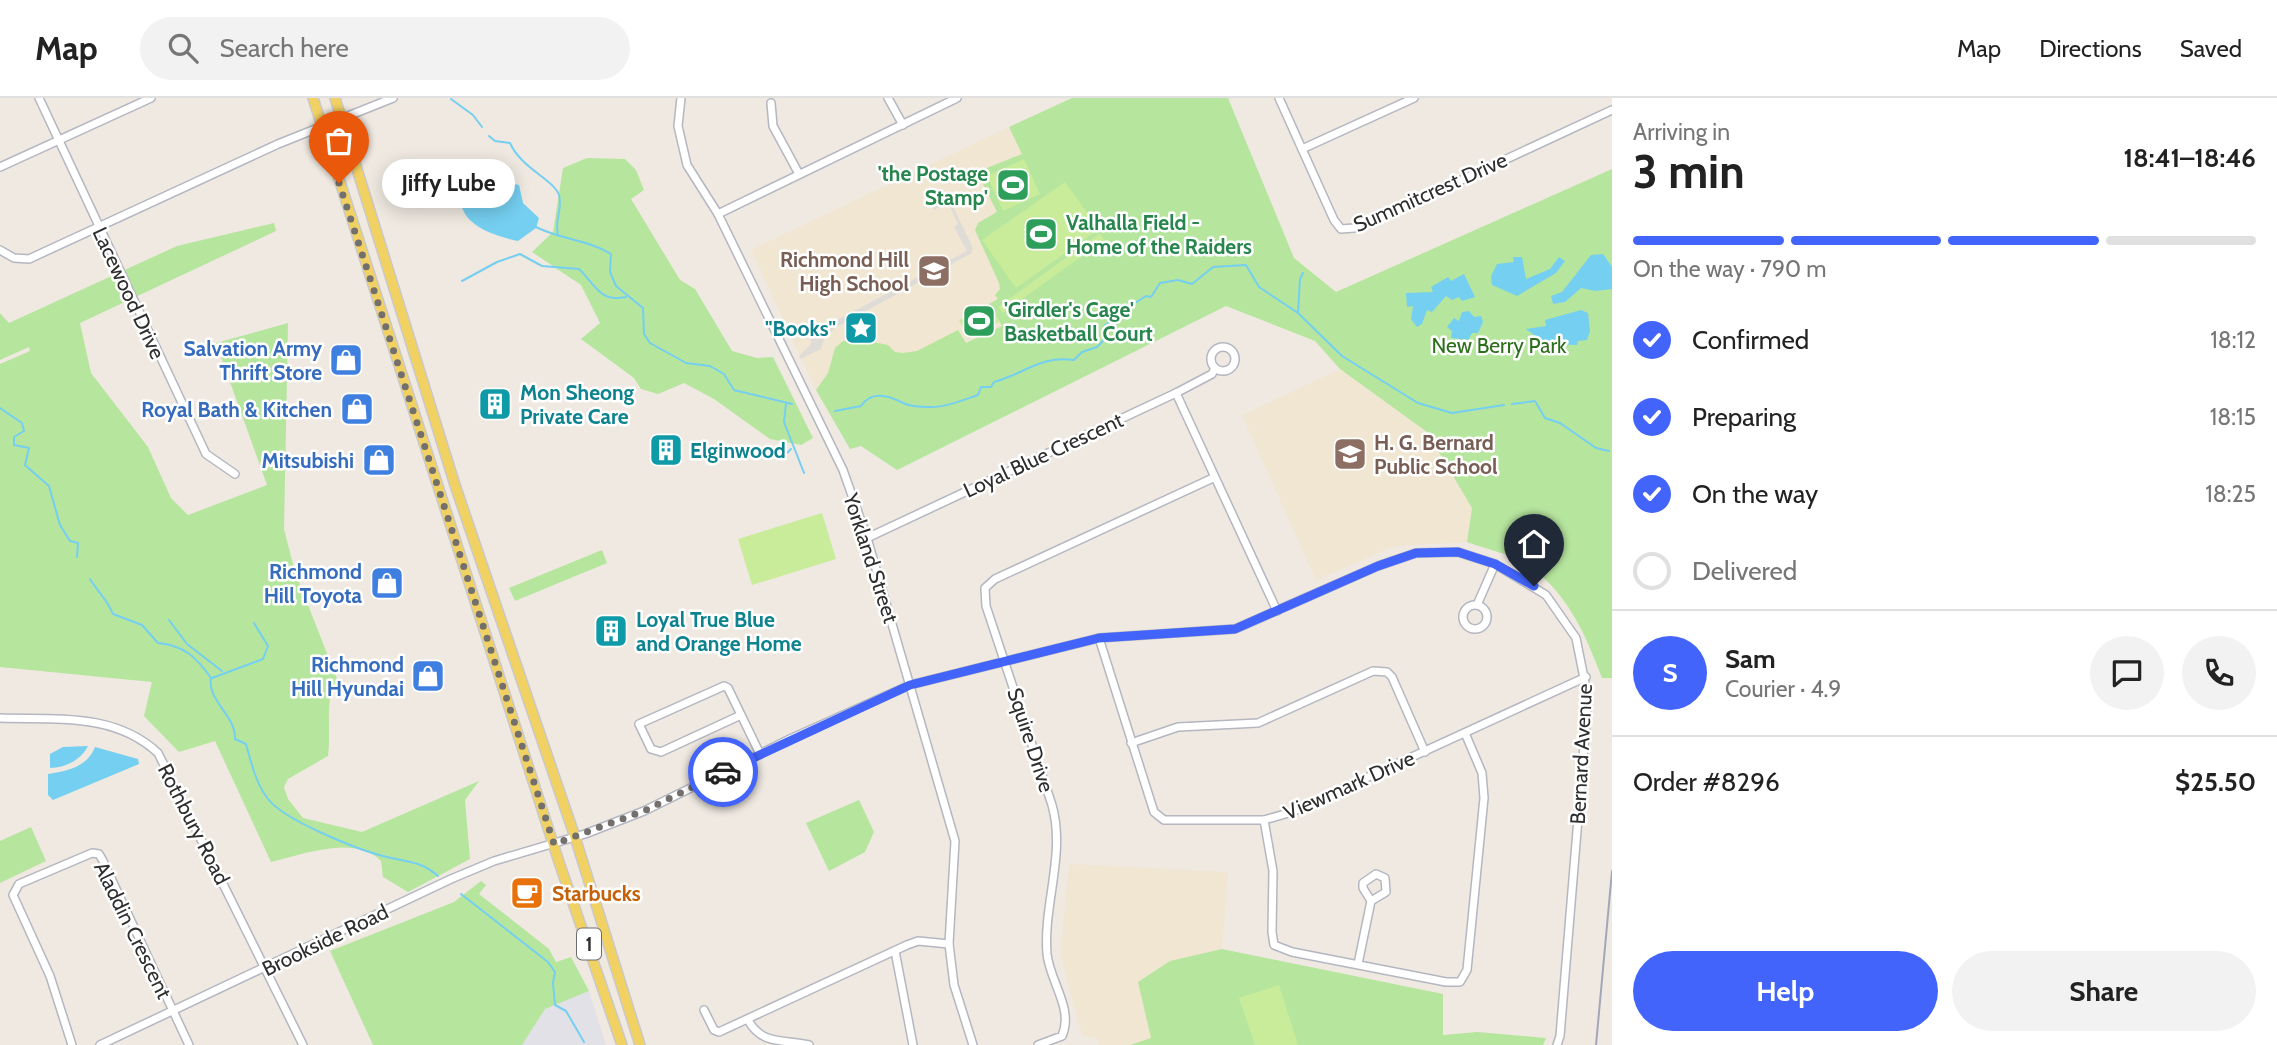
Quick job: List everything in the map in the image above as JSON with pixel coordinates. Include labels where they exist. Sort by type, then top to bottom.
[{"type":"main road","name":"1","points":[[313,98],[554,844],[622,1045]]},
{"type":"main road","name":"1","points":[[335,98],[459,497],[575,837],[640,1045]]},
{"type":"street","name":"Lacewood Drive","points":[[39,98],[206,454],[220,467],[235,474]]},
{"type":"street","points":[[0,167],[151,98]]},
{"type":"street","points":[[0,250],[14,258],[29,259],[268,149],[393,98]]},
{"type":"street","name":"Yorkland Street","points":[[681,98],[678,126],[687,165],[718,215],[843,470],[867,538],[955,841],[949,944],[954,985],[973,1045]]},
{"type":"street","points":[[888,98],[903,125]]},
{"type":"street","points":[[718,215],[957,98]]},
{"type":"street","name":"Summitcrest Drive","points":[[1279,98],[1341,229],[1354,229],[1612,110]]},
{"type":"street","points":[[1302,149],[1414,98]]},
{"type":"street","points":[[771,103],[773,126],[799,174]]},
{"type":"street","name":"Loyal Blue Crescent","points":[[867,538],[1175,393],[1212,374],[1215,368]]},
{"type":"street","points":[[1175,393],[1277,611]]},
{"type":"street","name":"Squire Drive","points":[[1038,1045],[1062,1036],[1066,1020],[1047,950],[1057,831],[1006,660],[986,606],[985,588],[988,584],[1213,478]]},
{"type":"street","name":"Bernard Avenue","points":[[760,754],[910,685],[1099,638],[1235,629],[1378,566],[1416,553],[1458,552],[1495,564],[1546,595],[1576,638],[1586,677],[1588,698],[1560,1036],[1556,1045]]},
{"type":"street","points":[[1477,605],[1495,564]]},
{"type":"street","name":"Viewmark Drive","points":[[1099,638],[1131,743],[1158,817],[1205,821],[1264,820],[1292,812],[1586,677]]},
{"type":"street","points":[[1131,743],[1178,727],[1258,723],[1373,671],[1380,671],[1392,677],[1425,752]]},
{"type":"street","points":[[741,715],[661,752],[650,749],[639,724],[721,686],[728,688],[760,754]]},
{"type":"street","name":"Rothbury Road","points":[[0,718],[106,724],[128,731],[152,748],[166,765],[303,1045]]},
{"type":"street","points":[[1264,820],[1273,871],[1274,945],[1292,952],[1446,982],[1460,982],[1465,975],[1483,798],[1482,773],[1465,733]]},
{"type":"street","name":"Brookside Road","points":[[100,1045],[451,879],[494,861],[575,837],[668,800],[760,754]]},
{"type":"street","name":"Aladdin Crescent","points":[[72,1045],[50,976],[13,895],[19,884],[92,853],[99,855],[103,861],[172,1012]]},
{"type":"street","points":[[1358,964],[1370,901]]},
{"type":"street","points":[[704,1010],[714,1030],[719,1032],[918,941],[949,944]]},
{"type":"street","points":[[895,951],[913,1045]]},
{"type":"street","points":[[172,1012],[189,1045]]},
{"type":"street","points":[[748,1020],[757,1035],[765,1040],[809,1045]]},
{"type":"shaded area","name":"Richmond Hill High School","points":[[1009,127],[1024,157],[1132,254],[1012,335],[903,357],[835,348],[828,373],[816,390],[751,250]]},
{"type":"shaded area","points":[[948,196],[972,246],[972,253],[835,328],[824,339],[821,349],[800,359],[799,356],[811,344],[810,330],[822,332],[837,324],[837,320],[967,251],[954,227],[958,224],[948,203],[934,210],[931,204]]},
{"type":"shaded area","name":"H. G. Bernard Public School","points":[[1340,369],[1427,432],[1472,508],[1467,542],[1395,546],[1316,580],[1242,415]]},
{"type":"shaded area","points":[[1069,864],[1228,872],[1222,949],[1170,961],[1151,1038],[1130,1045],[1099,1045],[1096,1037],[1083,1037],[1063,966],[1061,948]]},
{"type":"shaded area","points":[[589,991],[606,1045],[522,1045],[545,1009]]},
{"type":"green space","name":"New Berry Park","points":[[1072,98],[1228,98],[1294,258],[1336,292],[1612,169],[1612,678],[1602,678],[1581,629],[1552,586],[1511,556],[1467,542],[1472,508],[1427,432],[1340,369],[1315,341],[1226,306],[897,470],[861,446],[850,449],[816,390],[828,373],[835,348],[843,341],[868,341],[888,345],[895,352],[903,353],[917,351],[958,330],[966,343],[1002,326],[989,304],[998,299],[995,295],[1000,289],[999,283],[975,230],[978,223],[997,212],[977,172],[1022,154],[1009,127]]},
{"type":"green space","points":[[587,158],[625,159],[636,170],[644,190],[631,199],[680,280],[695,289],[732,351],[757,358],[773,357],[813,438],[801,445],[770,439],[714,399],[684,383],[658,394],[641,389],[634,378],[581,339],[600,323],[581,285],[532,252],[553,232],[563,168]]},
{"type":"green space","name":"'the Postage Stamp'","points":[[1024,159],[1040,194],[1003,211],[987,176]]},
{"type":"green space","name":"Valhalla Field - Home of the Raiders","points":[[1065,182],[1099,229],[1016,288],[982,240]]},
{"type":"green space","points":[[274,223],[276,231],[80,323],[91,373],[148,447],[171,498],[188,515],[267,485],[216,343],[288,323],[284,529],[295,572],[341,689],[332,688],[330,697],[328,756],[288,779],[284,787],[288,799],[303,818],[362,832],[479,781],[465,800],[470,859],[408,892],[383,877],[381,861],[370,853],[357,849],[312,851],[271,862],[215,741],[179,752],[144,716],[152,682],[0,667],[0,364],[30,351],[29,347],[0,360],[0,313],[9,323],[177,246]]},
{"type":"green space","points":[[1100,233],[1104,240],[1003,313],[998,307]]},
{"type":"green space","name":"'Girdler's Cage' Basketball Court","points":[[989,304],[999,322],[968,338],[959,320]]},
{"type":"green space","points":[[822,513],[836,559],[752,585],[738,539]]},
{"type":"green space","points":[[602,550],[607,563],[515,601],[509,588]]},
{"type":"green space","points":[[859,800],[874,832],[865,852],[829,871],[806,823]]},
{"type":"green space","points":[[31,827],[46,861],[0,883],[0,841]]},
{"type":"green space","points":[[481,881],[486,885],[479,894],[549,949],[556,962],[571,957],[589,991],[545,1009],[522,1045],[373,1045],[330,951],[454,902]]},
{"type":"green space","points":[[1222,949],[1443,994],[1443,1035],[1477,1032],[1546,1038],[1543,1045],[1130,1045],[1151,1038],[1138,982],[1170,961]]},
{"type":"green space","points":[[1279,985],[1298,1045],[1255,1045],[1239,998]]},
{"type":"water","points":[[503,182],[519,185],[523,203],[539,218],[536,228],[518,241],[477,226],[464,212],[460,202],[460,191],[469,185],[485,189]]},
{"type":"water","points":[[1603,254],[1612,267],[1612,289],[1595,291],[1581,288],[1565,302],[1553,304],[1551,296],[1562,292],[1591,255]]},
{"type":"water","points":[[1513,257],[1522,257],[1526,279],[1550,269],[1559,257],[1565,261],[1556,273],[1517,296],[1492,285],[1491,276],[1497,264],[1514,262]]},
{"type":"water","points":[[1464,274],[1475,297],[1462,301],[1459,297],[1452,300],[1446,296],[1432,312],[1427,310],[1422,324],[1417,327],[1411,319],[1413,306],[1407,307],[1406,293],[1433,292],[1431,287],[1448,277],[1451,281]]},
{"type":"water","points":[[1581,310],[1588,313],[1590,331],[1587,340],[1578,341],[1577,345],[1546,344],[1526,329],[1546,326],[1545,320]]},
{"type":"water","points":[[1469,311],[1474,317],[1481,316],[1483,322],[1478,333],[1472,333],[1468,340],[1451,338],[1452,331],[1447,327],[1454,318],[1459,321],[1462,312]]},
{"type":"water","points":[[88,746],[72,762],[50,768],[50,754],[63,747]]},
{"type":"water","points":[[95,747],[138,759],[139,764],[53,800],[48,795],[48,774],[82,764]]},
{"type":"waterway","points":[[451,99],[473,115],[482,127]]},
{"type":"waterway","points":[[489,136],[495,141],[510,143],[522,160],[556,189],[560,200],[558,234]]},
{"type":"waterway","points":[[536,227],[611,254],[610,272],[616,286],[643,308],[644,334],[650,343],[686,363],[710,366],[724,374],[734,390],[792,404]]},
{"type":"waterway","points":[[462,281],[497,262],[520,254],[542,266],[579,269],[604,295],[626,297]]},
{"type":"waterway","points":[[835,411],[861,406],[875,396],[886,396],[909,405],[930,407],[949,405],[978,395],[981,387],[991,387],[994,382],[1052,360],[1074,360],[1082,352],[1097,347],[1103,341],[1104,326],[1146,296],[1151,297],[1160,283],[1178,280],[1192,284],[1213,267],[1246,265],[1259,287],[1298,313],[1342,356],[1418,403],[1452,413],[1504,405]]},
{"type":"waterway","points":[[1298,312],[1300,279],[1303,273]]},
{"type":"waterway","points":[[1512,404],[1535,401],[1545,418],[1560,423],[1596,448],[1609,451]]},
{"type":"waterway","points":[[786,404],[784,422],[804,473]]},
{"type":"waterway","points":[[0,408],[22,423],[24,431],[14,437],[14,445],[29,448],[25,465],[49,486],[60,525],[70,541],[78,543],[77,557]]},
{"type":"waterway","points":[[784,456],[791,449]]},
{"type":"waterway","points":[[90,579],[113,614],[142,625],[158,643],[183,650],[206,671],[211,678],[213,694],[232,723],[235,739],[246,744],[260,787],[276,807],[339,840],[383,856],[418,864],[438,876]]},
{"type":"waterway","points":[[169,620],[187,644],[222,671]]},
{"type":"waterway","points":[[212,678],[263,659],[268,646],[254,623]]},
{"type":"waterway","points":[[461,894],[548,962],[555,972],[555,1005],[566,1011],[584,1042]]},
{"type":"railway","points":[[1596,1045],[1612,871]]},
{"type":"way so far","points":[[339,183],[554,844],[644,811],[723,772]]},
{"type":"place","name":"Jiffy Lube","points":[[339,183]]},
{"type":"place","name":"'the Postage Stamp'","points":[[1013,185]]},
{"type":"place","name":"Valhalla Field - Home of the Raiders","points":[[1041,234]]},
{"type":"place","name":"Richmond Hill High School","points":[[934,271]]},
{"type":"place","name":"'Girdler's Cage' Basketball Court","points":[[979,321]]},
{"type":"place","name":"\"Books\"","points":[[861,328]]},
{"type":"place","name":"Salvation Army Thrift Store","points":[[346,360]]},
{"type":"place","name":"Mon Sheong Private Care","points":[[495,404]]},
{"type":"place","name":"Royal Bath & Kitchen","points":[[357,409]]},
{"type":"place","name":"Elginwood","points":[[666,450]]},
{"type":"place","name":"H. G. Bernard Public School","points":[[1350,454]]},
{"type":"place","name":"Mitsubishi","points":[[379,460]]},
{"type":"place","name":"Richmond Hill Toyota","points":[[387,583]]},
{"type":"place","name":"Loyal True Blue and Orange Home","points":[[611,631]]},
{"type":"place","name":"Richmond Hill Hyundai","points":[[428,676]]},
{"type":"place","name":"Starbucks","points":[[527,893]]},
{"type":"route","points":[[723,772],[862,705],[910,685],[1099,638],[1235,629],[1378,566],[1416,553],[1458,552],[1495,564],[1534,586]]}]
